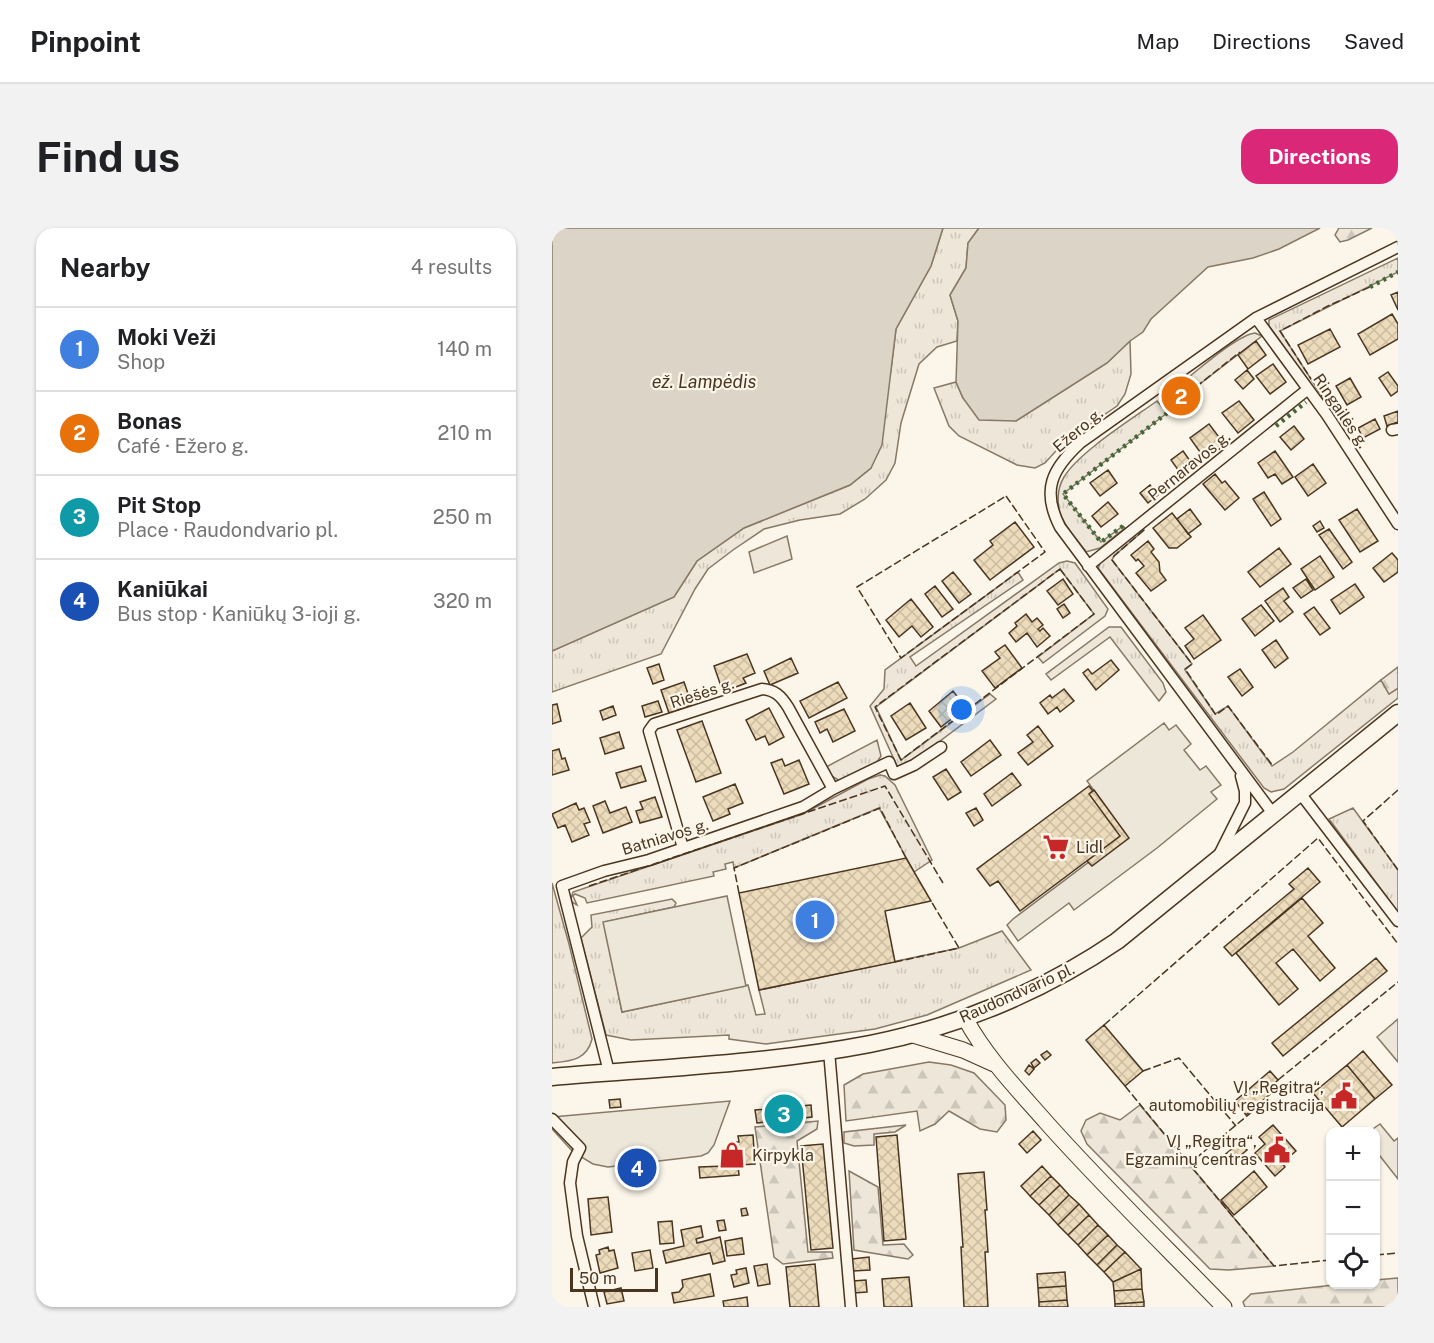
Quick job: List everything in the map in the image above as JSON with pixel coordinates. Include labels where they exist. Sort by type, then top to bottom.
[{"type":"main road","name":"Raudondvario pl.","points":[[552,1077],[829,1051],[910,1034],[964,1018],[1046,983],[1101,952],[1138,925],[1398,713]]},
{"type":"main road","points":[[964,1018],[996,1065],[1066,1144],[1224,1307]]},
{"type":"main road","points":[[910,1034],[963,1050],[996,1065]]},
{"type":"street","name":"Ežero g.","points":[[1274,815],[1060,527],[1053,514],[1051,482],[1065,457],[1080,443],[1256,318],[1398,248]]},
{"type":"street","name":"Ringailės g.","points":[[1256,318],[1308,389],[1398,524]]},
{"type":"street","name":"Pernaravos g.","points":[[1088,566],[1308,389]]},
{"type":"street","name":"Riešės g.","points":[[683,848],[650,731],[654,724],[762,689],[771,690],[782,697],[789,707],[833,789]]},
{"type":"street","name":"Batniavos g.","points":[[609,1072],[561,886],[604,871],[649,860],[803,807],[833,789],[889,762],[894,774],[914,765],[940,747]]},
{"type":"street","name":"Ežero g.","points":[[1215,863],[1245,802],[1245,791],[1239,770]]},
{"type":"street","points":[[1300,793],[1398,921]]},
{"type":"street","points":[[829,1051],[851,1307]]},
{"type":"street","points":[[552,1119],[580,1148],[573,1162],[570,1183],[577,1236],[594,1307]]},
{"type":"green space","points":[[943,228],[979,228],[968,243],[966,268],[950,295],[958,321],[957,341],[937,347],[919,364],[901,423],[895,463],[886,480],[865,499],[840,514],[800,520],[764,529],[708,569],[661,654],[552,692],[552,651],[674,597],[697,561],[744,528],[850,485],[871,468],[891,370],[896,329],[931,266]]},
{"type":"green space","points":[[1339,228],[1372,228],[1340,242],[1335,235]]},
{"type":"green space","points":[[1398,258],[1398,272],[1280,331],[1331,410],[1327,408],[1269,326],[1269,320]]},
{"type":"green space","points":[[1255,333],[1262,336],[1187,394],[1180,384],[1238,340]]},
{"type":"green space","points":[[1130,341],[1131,374],[1125,394],[1117,406],[1064,442],[1045,463],[1035,468],[1017,465],[959,436],[949,426],[934,388],[956,382],[963,398],[1016,421],[1107,363]]},
{"type":"green space","points":[[1157,401],[1167,413],[1063,494],[1101,542],[1123,526],[1125,528],[1100,548],[1086,552],[1066,526],[1061,515],[1058,497],[1062,481],[1081,457]]},
{"type":"green space","points":[[1142,527],[1144,530],[1112,560],[1192,664],[1185,670],[1215,714],[1228,706],[1272,766],[1293,752],[1381,680],[1389,694],[1398,688],[1398,698],[1284,789],[1271,792],[1264,788],[1098,568],[1102,559]]},
{"type":"green space","points":[[787,536],[792,559],[754,573],[749,552]]},
{"type":"green space","points":[[1067,561],[1075,563],[1108,609],[1105,616],[1043,663],[1038,657],[1094,614],[1060,569],[876,707],[901,760],[990,694],[996,699],[912,762],[902,767],[897,766],[870,706],[884,689],[885,670],[1018,572],[1023,580],[910,657],[916,666],[1059,563]]},
{"type":"green space","points":[[1109,627],[1121,627],[1163,683],[1166,692],[1159,701],[1110,637],[1051,680],[1046,674]]},
{"type":"green space","points":[[1398,667],[1398,688],[1389,694],[1381,680]]},
{"type":"green space","points":[[877,740],[881,756],[877,762],[840,781],[830,775],[826,767]]},
{"type":"green space","points":[[880,775],[885,776],[895,785],[932,860],[914,872],[879,808],[734,868],[733,862],[725,864],[726,869],[713,872],[714,876],[587,903],[585,898],[575,894],[573,896],[577,905],[570,901],[573,892],[803,814],[868,779]]},
{"type":"green space","points":[[1353,808],[1398,870],[1398,912],[1329,819]]},
{"type":"green space","points":[[552,883],[592,1039],[590,1046],[577,1058],[552,1063]]},
{"type":"green space","points":[[672,899],[676,903],[674,907],[604,922],[622,1012],[748,985],[756,1015],[765,1014],[759,990],[959,948],[1002,931],[1031,970],[927,1015],[875,1029],[766,1044],[729,1039],[729,1035],[631,1040],[606,1035],[581,938],[592,927],[591,915]]},
{"type":"green space","points":[[929,1062],[951,1065],[974,1073],[1005,1105],[1006,1120],[997,1132],[980,1129],[949,1111],[935,1124],[920,1131],[917,1111],[846,1121],[844,1085],[863,1074]]},
{"type":"green space","points":[[1140,1105],[1274,1266],[1229,1270],[1210,1269],[1087,1144],[1081,1131],[1086,1120],[1100,1113],[1120,1120]]},
{"type":"green space","points":[[818,1121],[817,1129],[797,1141],[808,1252],[832,1252],[833,1258],[783,1264],[774,1257],[755,1127]]},
{"type":"green space","points":[[906,1125],[895,1132],[874,1134],[874,1145],[854,1146],[844,1143],[844,1132]]},
{"type":"green space","points":[[849,1171],[878,1187],[883,1245],[904,1244],[913,1255],[908,1259],[854,1250]]},
{"type":"green space","points":[[1398,1278],[1398,1307],[1245,1307],[1243,1302],[1251,1294],[1326,1286],[1326,1289],[1380,1289],[1380,1280]]},
{"type":"shaded area","points":[[1164,723],[1169,730],[1176,725],[1191,744],[1184,750],[1200,770],[1206,766],[1221,785],[1211,792],[1217,799],[1157,848],[1074,910],[1069,903],[1018,941],[1007,925],[1013,919],[1126,834],[1087,781]]},
{"type":"shaded area","points":[[727,896],[746,986],[622,1012],[603,922]]},
{"type":"shaded area","points":[[1398,1019],[1398,1062],[1377,1037]]},
{"type":"shaded area","points":[[730,1101],[714,1145],[708,1153],[701,1156],[608,1167],[593,1164],[573,1152],[552,1129],[552,1117]]},
{"type":"shaded area","points":[[1380,1124],[1394,1141],[1398,1138],[1398,1179],[1380,1156],[1380,1127],[1376,1127]]},
{"type":"water","name":"ež. Lampėdis","points":[[552,228],[943,228],[931,266],[896,329],[882,445],[871,468],[850,485],[744,528],[697,561],[674,597],[552,651]]},
{"type":"water","points":[[979,228],[1320,228],[1279,249],[1253,258],[1208,267],[1151,319],[1143,332],[1107,363],[1016,421],[979,420],[963,398],[956,382],[958,321],[950,295],[966,268],[968,243]]},
{"type":"building","points":[[1398,292],[1398,310],[1391,295]]},
{"type":"building","points":[[1392,314],[1398,324],[1398,339],[1370,355],[1358,334]]},
{"type":"building","points":[[1330,329],[1340,347],[1308,364],[1298,345]]},
{"type":"building","points":[[1256,341],[1266,355],[1248,369],[1238,355]]},
{"type":"building","points":[[1273,364],[1286,382],[1270,394],[1256,376]]},
{"type":"building","points":[[1247,370],[1254,379],[1243,389],[1235,380]]},
{"type":"building","points":[[1388,372],[1398,386],[1398,391],[1391,396],[1379,378]]},
{"type":"building","points":[[1350,378],[1361,397],[1347,405],[1336,386]]},
{"type":"building","points":[[1187,394],[1198,406],[1184,417],[1174,404]]},
{"type":"building","points":[[1239,401],[1254,420],[1238,433],[1222,413]]},
{"type":"building","points":[[1398,411],[1398,422],[1387,426],[1384,416]]},
{"type":"building","points":[[1375,419],[1380,429],[1363,438],[1358,428]]},
{"type":"building","points":[[1209,424],[1225,445],[1205,459],[1190,438]]},
{"type":"building","points":[[1294,426],[1304,439],[1291,450],[1280,437]]},
{"type":"building","points":[[1183,451],[1193,465],[1181,474],[1171,460]]},
{"type":"building","points":[[1275,451],[1293,477],[1282,484],[1275,474],[1268,478],[1258,463]]},
{"type":"building","points":[[1313,464],[1326,483],[1308,496],[1295,477]]},
{"type":"building","points":[[1108,470],[1117,483],[1100,496],[1090,483]]},
{"type":"building","points":[[1215,474],[1222,483],[1225,481],[1239,498],[1225,510],[1203,484]]},
{"type":"building","points":[[1150,485],[1158,495],[1148,503],[1140,493]]},
{"type":"building","points":[[1264,492],[1281,519],[1271,526],[1253,499]]},
{"type":"building","points":[[1108,502],[1118,514],[1101,527],[1092,516]]},
{"type":"building","points":[[1190,509],[1201,524],[1188,534],[1177,519]]},
{"type":"building","points":[[1357,509],[1378,541],[1360,552],[1339,520]]},
{"type":"building","points":[[1172,513],[1191,537],[1177,548],[1169,548],[1153,528]]},
{"type":"building","points":[[1320,521],[1324,528],[1317,532],[1313,526]]},
{"type":"building","points":[[1015,522],[1034,547],[990,580],[974,560],[993,545],[990,541]]},
{"type":"building","points":[[1329,529],[1352,562],[1343,569],[1319,535]]},
{"type":"building","points":[[1148,541],[1154,549],[1151,552],[1159,562],[1160,572],[1166,580],[1151,591],[1136,573],[1144,566],[1131,555]]},
{"type":"building","points":[[1279,548],[1291,564],[1260,587],[1248,572]]},
{"type":"building","points":[[1392,553],[1398,560],[1398,572],[1384,582],[1373,568]]},
{"type":"building","points":[[1320,556],[1334,577],[1315,590],[1301,569]]},
{"type":"building","points":[[953,572],[971,594],[959,603],[942,581]]},
{"type":"building","points":[[1063,579],[1073,594],[1058,605],[1047,591]]},
{"type":"building","points":[[1306,579],[1313,590],[1301,598],[1293,588]]},
{"type":"building","points":[[1355,584],[1364,597],[1340,614],[1331,600]]},
{"type":"building","points":[[935,586],[953,609],[942,617],[925,594]]},
{"type":"building","points":[[1283,588],[1289,597],[1284,601],[1293,612],[1280,622],[1265,601]]},
{"type":"building","points":[[911,599],[933,627],[921,637],[912,626],[899,637],[886,620]]},
{"type":"building","points":[[1064,604],[1070,613],[1063,618],[1057,609]]},
{"type":"building","points":[[1261,605],[1274,621],[1255,636],[1242,619]]},
{"type":"building","points":[[1314,607],[1330,628],[1320,635],[1304,614]]},
{"type":"building","points":[[1026,614],[1032,622],[1037,618],[1043,625],[1038,629],[1040,631],[1043,628],[1050,636],[1037,647],[1027,633],[1016,642],[1009,633],[1017,626],[1015,623]]},
{"type":"building","points":[[1203,615],[1221,640],[1194,659],[1185,646],[1194,639],[1185,628]]},
{"type":"building","points":[[1276,640],[1288,658],[1275,668],[1262,650]]},
{"type":"building","points":[[1005,645],[1022,668],[995,688],[982,671],[1000,658],[995,652]]},
{"type":"building","points":[[747,654],[755,673],[743,678],[746,683],[723,692],[714,666]]},
{"type":"building","points":[[791,658],[798,673],[770,685],[764,671]]},
{"type":"building","points":[[1111,660],[1119,670],[1096,690],[1083,673],[1088,669],[1092,674]]},
{"type":"building","points":[[659,664],[664,680],[653,684],[647,668]]},
{"type":"building","points":[[1240,669],[1253,687],[1242,696],[1228,677]]},
{"type":"building","points":[[684,682],[692,705],[669,713],[661,690]]},
{"type":"building","points":[[838,682],[847,698],[809,718],[800,701]]},
{"type":"building","points":[[1064,689],[1074,701],[1060,712],[1057,707],[1048,714],[1040,703],[1050,695],[1052,698]]},
{"type":"building","points":[[953,691],[966,708],[941,727],[929,711]]},
{"type":"building","points":[[658,701],[662,712],[645,717],[642,706]]},
{"type":"building","points":[[910,703],[926,728],[906,740],[891,716]]},
{"type":"building","points":[[557,704],[561,721],[552,724],[552,705]]},
{"type":"building","points":[[613,706],[616,715],[603,720],[600,711]]},
{"type":"building","points":[[769,708],[784,737],[769,745],[765,736],[756,740],[746,720]]},
{"type":"building","points":[[844,709],[855,731],[833,742],[827,729],[820,733],[815,722]]},
{"type":"building","points":[[702,721],[721,773],[696,782],[677,730]]},
{"type":"building","points":[[1038,726],[1053,746],[1028,765],[1018,753],[1033,742],[1027,735]]},
{"type":"building","points":[[619,732],[624,748],[605,754],[600,738]]},
{"type":"building","points":[[990,740],[1001,755],[971,776],[961,762]]},
{"type":"building","points":[[559,749],[569,770],[552,775],[552,751]]},
{"type":"building","points":[[782,759],[785,766],[799,760],[809,784],[784,794],[771,763]]},
{"type":"building","points":[[641,766],[646,781],[621,788],[616,773]]},
{"type":"building","points":[[946,769],[961,792],[948,800],[933,777]]},
{"type":"building","points":[[1012,773],[1021,785],[992,806],[984,794]]},
{"type":"building","points":[[735,784],[743,803],[728,809],[730,814],[713,821],[703,797]]},
{"type":"building","name":"Lidl","points":[[1089,786],[1093,791],[1089,794],[1120,836],[1020,911],[998,881],[990,886],[977,869]]},
{"type":"building","points":[[1094,790],[1129,838],[1092,866],[1087,861],[1120,836],[1089,794]]},
{"type":"building","points":[[655,797],[662,817],[640,823],[636,811],[643,809],[640,802]]},
{"type":"building","points":[[605,801],[610,813],[626,807],[632,822],[603,833],[593,806]]},
{"type":"building","points":[[576,803],[579,810],[584,808],[590,822],[584,824],[589,835],[572,842],[565,825],[558,828],[552,814]]},
{"type":"building","points":[[976,808],[983,820],[974,826],[966,813]]},
{"type":"building","points":[[906,858],[931,901],[885,911],[895,962],[759,990],[739,893]]},
{"type":"building","points":[[1308,868],[1320,882],[1232,956],[1224,947],[1294,889],[1289,884]]},
{"type":"building","points":[[1302,898],[1323,923],[1308,936],[1335,968],[1320,981],[1293,949],[1276,963],[1298,989],[1279,1005],[1236,953]]},
{"type":"building","points":[[1376,958],[1387,971],[1283,1056],[1272,1043]]},
{"type":"building","points":[[1104,1025],[1143,1071],[1125,1086],[1086,1040]]},
{"type":"building","points":[[1047,1051],[1051,1055],[1045,1060],[1041,1055]]},
{"type":"building","points":[[1363,1051],[1392,1085],[1375,1099],[1347,1065]]},
{"type":"building","points":[[1036,1059],[1040,1063],[1034,1068],[1031,1063]]},
{"type":"building","points":[[1029,1065],[1034,1069],[1029,1075],[1025,1071]]},
{"type":"building","name":"VĮ „Regitra“, automobilių registracija","points":[[1347,1065],[1375,1099],[1342,1127],[1313,1093]]},
{"type":"building","points":[[1270,1071],[1278,1080],[1272,1086],[1275,1090],[1246,1115],[1235,1101]]},
{"type":"building","points":[[620,1099],[621,1107],[610,1108],[609,1100]]},
{"type":"building","points":[[811,1105],[812,1117],[757,1123],[755,1110]]},
{"type":"building","name":"VĮ „Regitra“, Egzaminų centras","points":[[1273,1125],[1296,1151],[1282,1163],[1285,1167],[1275,1176],[1255,1153],[1265,1144],[1259,1137]]},
{"type":"building","points":[[1033,1131],[1041,1140],[1027,1153],[1019,1144]]},
{"type":"building","points":[[753,1135],[755,1164],[738,1165],[739,1175],[700,1178],[699,1167],[726,1166],[725,1148],[735,1148],[734,1142],[739,1142],[738,1136]]},
{"type":"building","points":[[897,1135],[906,1239],[884,1241],[876,1137]]},
{"type":"building","points":[[1240,1142],[1247,1150],[1229,1165],[1222,1157]]},
{"type":"building","points":[[823,1144],[833,1248],[811,1250],[801,1146]]},
{"type":"building","points":[[1042,1166],[1051,1176],[1030,1196],[1021,1186]]},
{"type":"building","points":[[1254,1171],[1267,1187],[1234,1215],[1221,1200]]},
{"type":"building","points":[[984,1172],[987,1210],[985,1210],[988,1252],[985,1252],[988,1307],[964,1307],[958,1174]]},
{"type":"building","points":[[1051,1176],[1060,1185],[1039,1205],[1030,1196]]},
{"type":"building","points":[[1060,1185],[1069,1195],[1049,1215],[1039,1205]]},
{"type":"building","points":[[1069,1195],[1079,1204],[1058,1225],[1049,1215]]},
{"type":"building","points":[[608,1197],[612,1232],[591,1235],[588,1199]]},
{"type":"building","points":[[1079,1204],[1089,1215],[1068,1235],[1058,1225]]},
{"type":"building","points":[[746,1208],[748,1215],[742,1216],[741,1209]]},
{"type":"building","points":[[1089,1215],[1098,1225],[1078,1245],[1068,1235]]},
{"type":"building","points":[[724,1220],[726,1230],[719,1231],[717,1221]]},
{"type":"building","points":[[672,1221],[674,1243],[660,1244],[658,1222]]},
{"type":"building","points":[[1098,1225],[1108,1235],[1087,1255],[1078,1245]]},
{"type":"building","points":[[701,1226],[703,1237],[696,1239],[697,1243],[720,1237],[725,1261],[713,1264],[710,1253],[666,1263],[663,1251],[684,1246],[681,1230]]},
{"type":"building","points":[[1108,1235],[1117,1245],[1097,1265],[1087,1255]]},
{"type":"building","points":[[742,1238],[744,1254],[727,1256],[725,1241]]},
{"type":"building","points":[[1117,1245],[1125,1252],[1104,1272],[1097,1265]]},
{"type":"building","points":[[608,1247],[609,1251],[614,1250],[618,1268],[600,1273],[596,1255],[600,1254],[599,1250]]},
{"type":"building","points":[[650,1250],[653,1268],[635,1271],[632,1253]]},
{"type":"building","points":[[1125,1252],[1141,1269],[1113,1282],[1104,1272]]},
{"type":"building","points":[[869,1257],[870,1270],[853,1271],[852,1259]]},
{"type":"building","points":[[767,1264],[770,1284],[758,1286],[754,1266]]},
{"type":"building","points":[[815,1264],[819,1307],[790,1307],[786,1267]]},
{"type":"building","points":[[746,1268],[749,1283],[734,1287],[731,1275],[737,1274],[736,1270]]},
{"type":"building","points":[[1141,1269],[1142,1289],[1114,1291],[1113,1282]]},
{"type":"building","points":[[1065,1272],[1066,1286],[1038,1288],[1037,1274]]},
{"type":"building","points":[[710,1274],[714,1296],[674,1303],[672,1293],[679,1292],[683,1287],[682,1280]]},
{"type":"building","points":[[909,1277],[912,1307],[884,1307],[882,1279]]},
{"type":"building","points":[[866,1280],[867,1292],[854,1293],[853,1281]]},
{"type":"building","points":[[1066,1286],[1067,1300],[1039,1302],[1038,1288]]},
{"type":"building","points":[[621,1288],[624,1301],[607,1304],[604,1292]]},
{"type":"building","points":[[1142,1289],[1144,1302],[1115,1304],[1114,1291]]},
{"type":"building","points":[[747,1297],[748,1307],[724,1307],[723,1301]]},
{"type":"building","points":[[1067,1300],[1068,1307],[1039,1307],[1039,1302]]},
{"type":"building","points":[[1144,1302],[1144,1307],[1115,1307],[1115,1304]]},
{"type":"hedge","points":[[1370,287],[1398,272]]},
{"type":"hedge","points":[[1276,426],[1306,402]]},
{"type":"hedge","points":[[1123,526],[1101,542],[1063,494],[1167,413]]},
{"type":"fence","points":[[1342,405],[1331,410],[1280,331],[1370,287]]},
{"type":"fence","points":[[1187,394],[1240,352]]},
{"type":"fence","points":[[1006,496],[1045,552],[901,658],[857,587],[1006,496]]},
{"type":"fence","points":[[1144,530],[1112,560],[1192,664],[1185,669],[1216,715],[1228,706],[1273,766]]},
{"type":"fence","points":[[1060,569],[1094,614],[901,760],[875,707],[1060,569]]},
{"type":"fence","points":[[589,886],[885,786],[943,883]]},
{"type":"fence","points":[[1398,790],[1363,821],[1398,870]]},
{"type":"fence","points":[[739,893],[734,868],[880,808],[906,858]]},
{"type":"fence","points":[[1104,1025],[1318,838],[1398,944]]},
{"type":"fence","points":[[895,962],[959,948],[931,901]]},
{"type":"fence","points":[[1278,1080],[1398,982]]},
{"type":"fence","points":[[1143,1071],[1179,1058],[1236,1126]]},
{"type":"fence","points":[[1125,1086],[1189,1164]]},
{"type":"fence","points":[[1258,1104],[1259,1106],[1189,1164],[1274,1266],[1326,1260]]},
{"type":"fence","points":[[1380,1255],[1398,1253]]},
{"type":"place","name":"Bonas","points":[[1181,396]]},
{"type":"place","name":"Lidl","points":[[1056,847]]},
{"type":"place","name":"Moki Veži","points":[[815,920]]},
{"type":"place","name":"VĮ „Regitra“, automobilių registracija","points":[[1344,1096]]},
{"type":"place","name":"Pit Stop","points":[[784,1114]]},
{"type":"place","name":"VĮ „Regitra“, Egzaminų centras","points":[[1277,1150]]},
{"type":"place","name":"Kirpykla","points":[[732,1155]]},
{"type":"place","name":"Kaniūkai","points":[[637,1168]]}]
